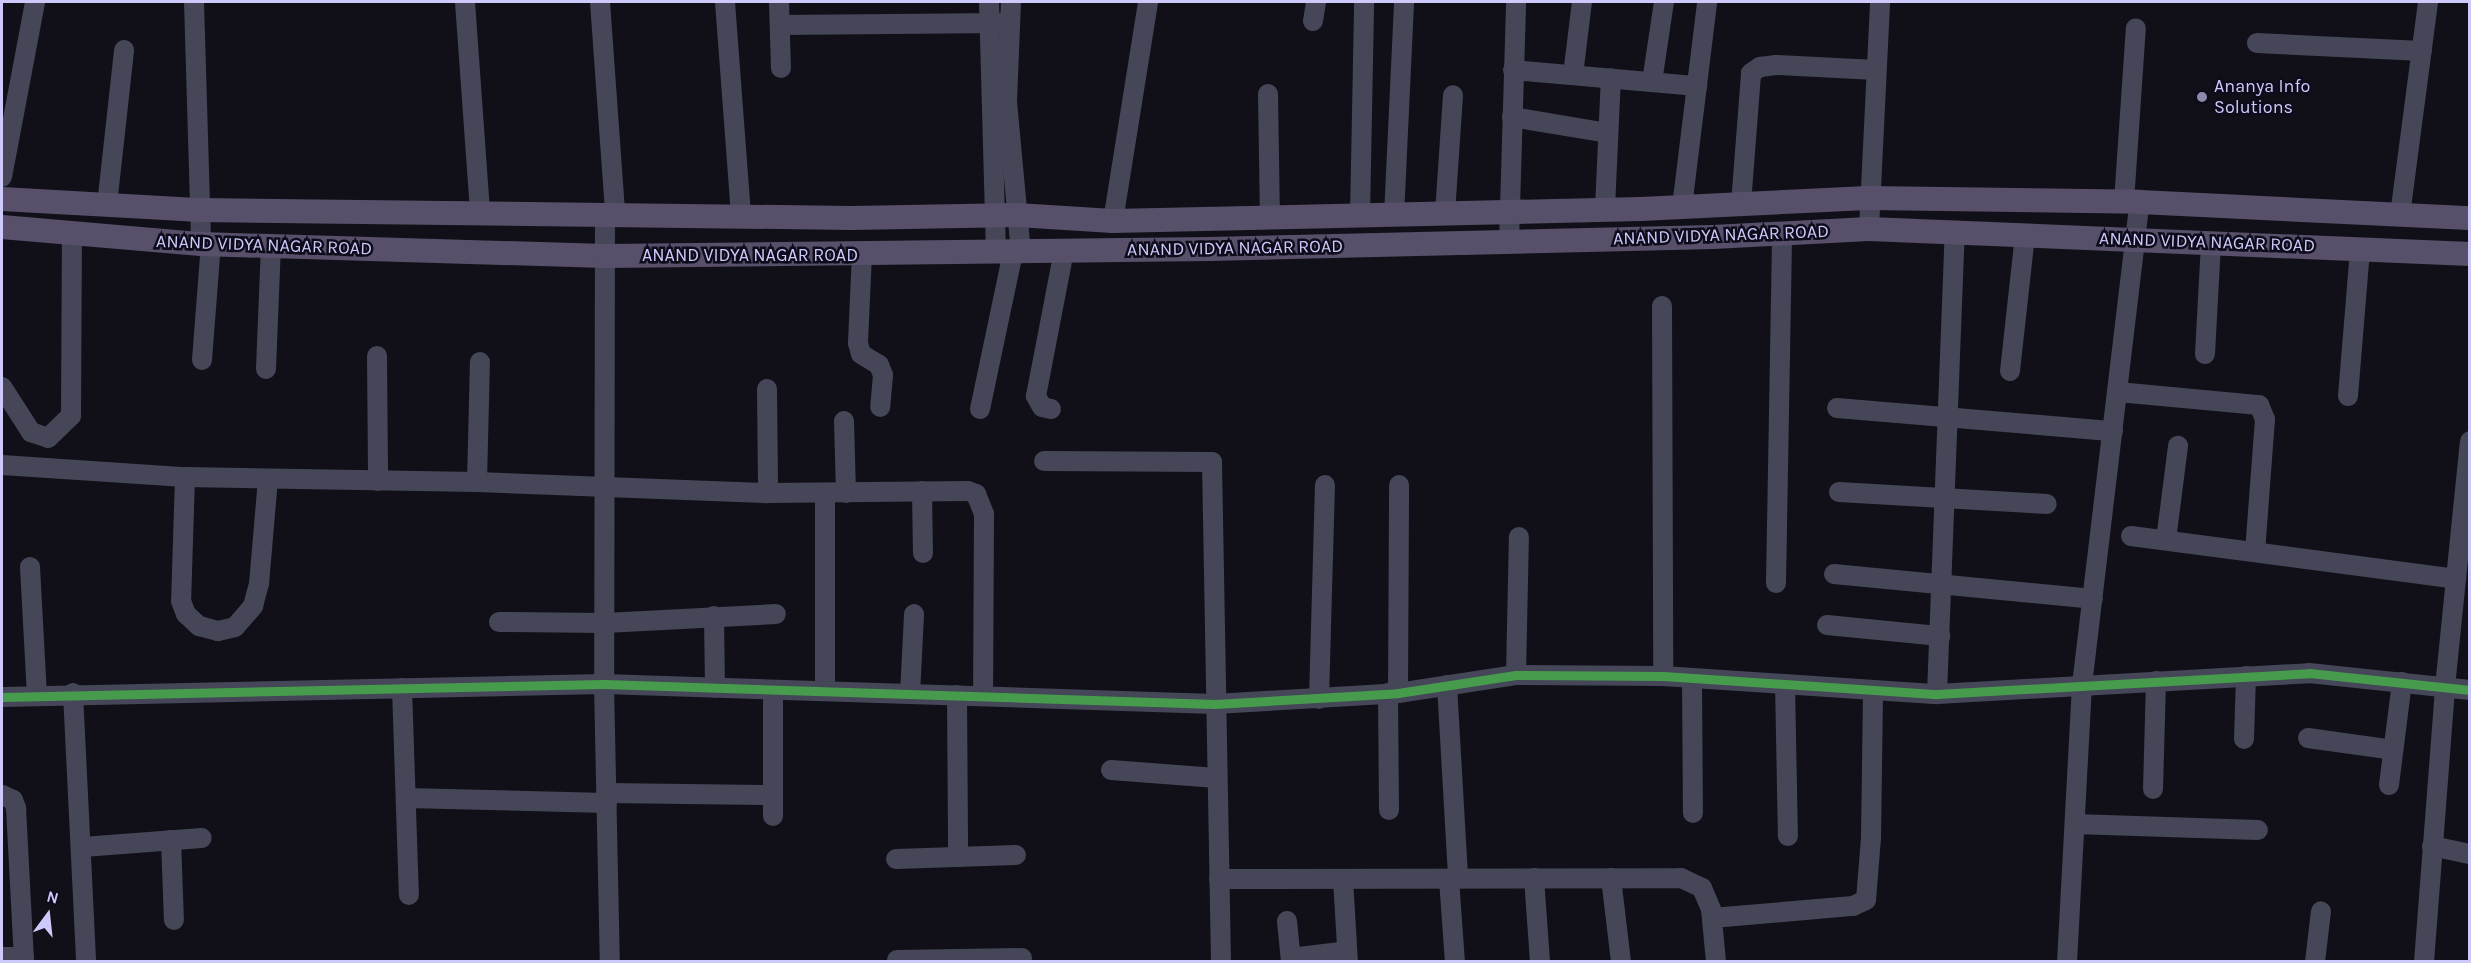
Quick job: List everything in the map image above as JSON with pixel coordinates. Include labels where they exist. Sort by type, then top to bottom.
[{"type":"main road","name":"ANAND VIDYA NAGAR ROAD","points":[[2,199],[201,210],[1006,215],[1113,221],[1394,216],[1510,210],[1682,207],[1868,198],[2132,202],[2469,218]]},
{"type":"main road","name":"ANAND VIDYA NAGAR ROAD","points":[[2,227],[206,244],[605,256],[1010,252],[1509,242],[1869,229],[2469,254]]},
{"type":"street","points":[[2,177],[35,2]]},
{"type":"street","points":[[194,2],[201,210],[206,244],[202,360]]},
{"type":"street","points":[[465,2],[480,213]]},
{"type":"street","points":[[600,2],[598,7],[610,213],[605,256],[604,684],[610,962]]},
{"type":"street","points":[[725,2],[741,215]]},
{"type":"street","points":[[779,2],[781,68]]},
{"type":"street","points":[[980,409],[1010,252],[989,2]]},
{"type":"street","points":[[1006,215],[1011,2]]},
{"type":"street","points":[[1113,221],[1148,2]]},
{"type":"street","points":[[1360,217],[1364,2]]},
{"type":"street","points":[[1394,216],[1404,2]]},
{"type":"street","points":[[1509,242],[1516,2]]},
{"type":"street","points":[[1573,75],[1582,2]]},
{"type":"street","points":[[1652,82],[1664,2]]},
{"type":"street","points":[[1682,207],[1707,2]]},
{"type":"street","points":[[1869,229],[1868,198],[1880,2]]},
{"type":"street","points":[[2400,215],[2428,2]]},
{"type":"street","points":[[780,25],[1011,22]]},
{"type":"street","points":[[2067,962],[2082,685],[2136,239],[2132,202],[2136,28]]},
{"type":"street","points":[[2257,43],[2422,51]]},
{"type":"street","points":[[107,205],[124,50]]},
{"type":"street","points":[[1741,204],[1751,73],[1760,67],[1776,65],[1876,70]]},
{"type":"street","points":[[1513,70],[1697,86]]},
{"type":"street","points":[[1605,208],[1611,78]]},
{"type":"street","points":[[1268,94],[1270,217]]},
{"type":"street","points":[[1445,213],[1453,95]]},
{"type":"street","points":[[1512,117],[1608,133]]},
{"type":"street","points":[[1937,694],[1955,232]]},
{"type":"street","points":[[1776,583],[1782,233]]},
{"type":"street","points":[[2,387],[31,432],[48,438],[71,416],[72,234]]},
{"type":"street","points":[[2010,371],[2025,235]]},
{"type":"street","points":[[2205,354],[2211,242]]},
{"type":"street","points":[[266,369],[271,246]]},
{"type":"street","points":[[2348,396],[2360,249]]},
{"type":"street","points":[[1051,409],[1042,407],[1036,396],[1064,251]]},
{"type":"street","points":[[862,254],[858,343],[861,354],[879,365],[883,375],[880,407]]},
{"type":"street","points":[[1662,306],[1663,676]]},
{"type":"street","points":[[377,356],[378,481]]},
{"type":"street","points":[[477,482],[480,362]]},
{"type":"street","points":[[767,389],[768,493]]},
{"type":"street","points":[[2118,392],[2259,405],[2265,419],[2256,551]]},
{"type":"street","points":[[1837,408],[1948,415],[2113,431]]},
{"type":"street","points":[[844,421],[846,493]]},
{"type":"street","points":[[2424,962],[2445,687],[2456,579],[2465,535],[2469,441]]},
{"type":"street","points":[[2166,540],[2178,446]]},
{"type":"street","points":[[1044,461],[1212,462],[1221,962]]},
{"type":"street","points":[[2,465],[185,477],[477,482],[768,493],[968,491],[981,502],[983,696]]},
{"type":"street","points":[[185,477],[181,601],[186,614],[199,626],[218,631],[235,627],[253,606],[259,584],[268,479]]},
{"type":"street","points":[[1319,699],[1325,485]]},
{"type":"street","points":[[1389,810],[1399,485]]},
{"type":"street","points":[[922,491],[923,553]]},
{"type":"street","points":[[1839,492],[1945,500],[2047,504]]},
{"type":"street","points":[[825,493],[825,691]]},
{"type":"street","points":[[2131,536],[2456,579]]},
{"type":"street","points":[[1516,675],[1519,537]]},
{"type":"street","points":[[30,567],[37,695]]},
{"type":"street","points":[[1834,574],[1941,586],[2093,598]]},
{"type":"street","points":[[499,622],[605,623],[776,614]]},
{"type":"street","points":[[910,694],[914,614]]},
{"type":"street","points":[[714,616],[715,688]]},
{"type":"street","points":[[1827,625],[1940,636]]},
{"type":"street","points":[[2,697],[73,693],[604,684],[1215,704],[1393,693],[1516,675],[1663,676],[1937,694],[2309,673],[2469,690]]},
{"type":"street","points":[[2244,739],[2246,676]]},
{"type":"street","points":[[1692,678],[1693,813]]},
{"type":"street","points":[[2153,789],[2156,681]]},
{"type":"street","points":[[2389,785],[2402,682]]},
{"type":"street","points":[[1785,684],[1788,836]]},
{"type":"street","points":[[1447,685],[1455,962]]},
{"type":"street","points":[[402,688],[409,895]]},
{"type":"street","points":[[773,690],[773,816]]},
{"type":"street","points":[[1712,918],[1852,906],[1866,900],[1871,838],[1872,690]]},
{"type":"street","points":[[73,693],[83,847],[86,962]]},
{"type":"street","points":[[957,695],[958,857]]},
{"type":"street","points":[[2308,738],[2393,750]]},
{"type":"street","points":[[1111,770],[1217,778]]},
{"type":"street","points":[[2,795],[13,800],[16,808],[24,959],[2,957]]},
{"type":"street","points":[[406,798],[773,795]]},
{"type":"street","points":[[2075,824],[2258,830]]},
{"type":"street","points":[[83,847],[202,838]]},
{"type":"street","points":[[171,840],[174,920]]},
{"type":"street","points":[[2432,846],[2469,854]]},
{"type":"street","points":[[896,859],[1016,855]]},
{"type":"street","points":[[1534,878],[1540,962]]},
{"type":"street","points":[[1611,878],[1621,962]]},
{"type":"street","points":[[1220,879],[1681,878],[1702,888],[1712,918],[1716,962]]},
{"type":"street","points":[[1287,921],[1291,960],[1347,956],[1343,879]]},
{"type":"street","points":[[2315,962],[2321,911]]},
{"type":"street","points":[[897,960],[1022,958]]},
{"type":"cycle path","points":[[2,697],[604,684],[1215,704],[1398,693],[1516,675],[1663,676],[1937,694],[2309,673],[2470,690]]},
{"type":"place","name":"Ananya Info Solutions","points":[[2202,97]]}]
